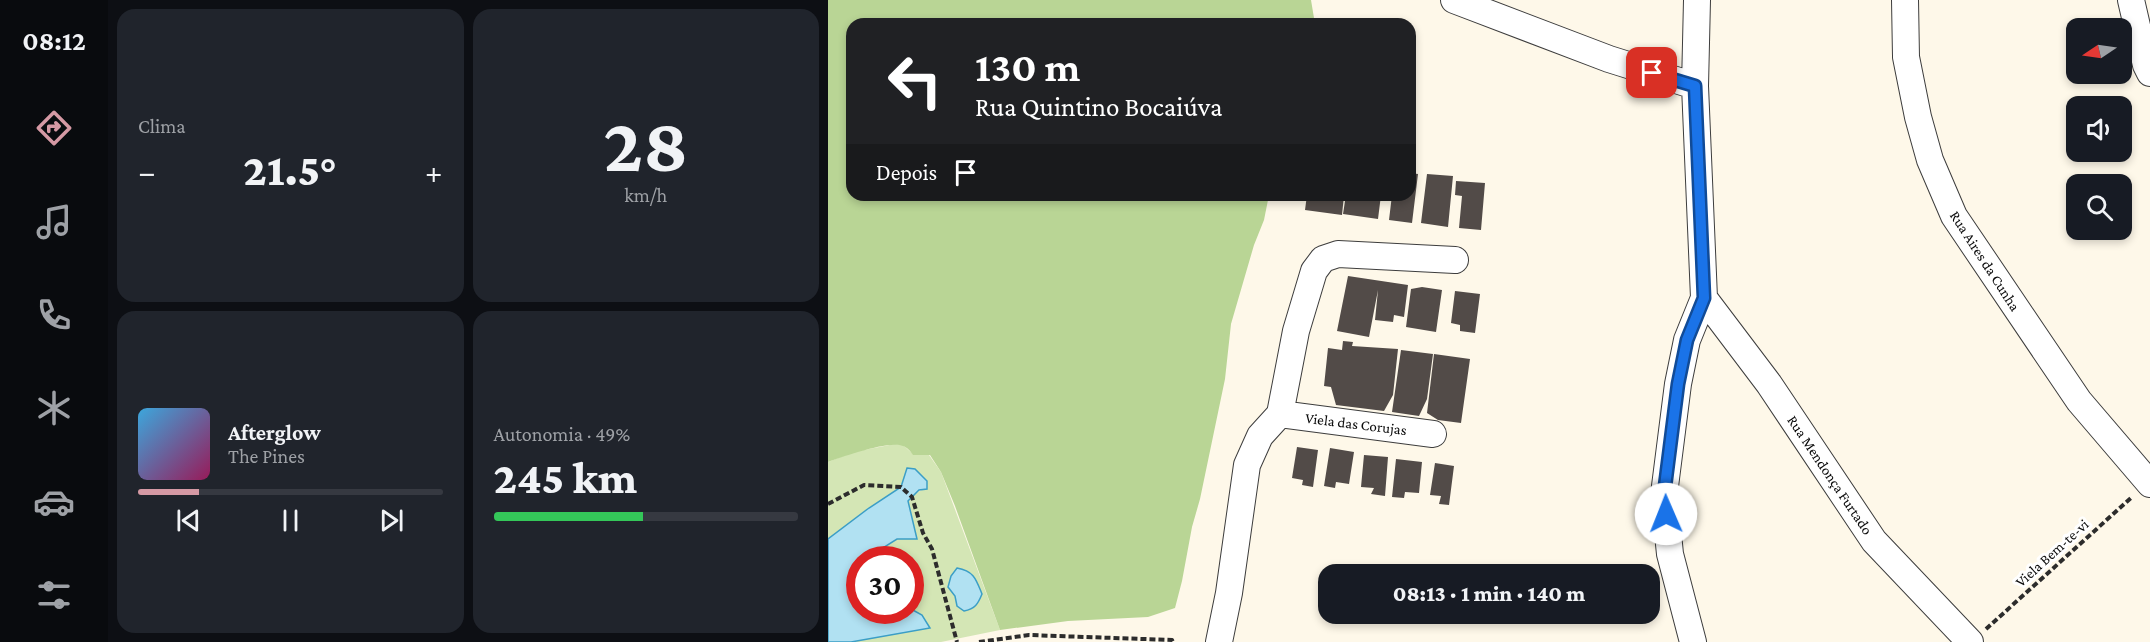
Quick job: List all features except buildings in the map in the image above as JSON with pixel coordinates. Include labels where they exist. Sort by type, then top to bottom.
[{"type":"street","points":[[1454,0],[1609,59],[1695,86]]},
{"type":"street","points":[[1693,642],[1670,554],[1664,494],[1678,384],[1687,340],[1704,298],[1695,86],[1697,0]]},
{"type":"street","name":"Rua Aires da Cunha","points":[[1905,0],[1906,57],[1918,117],[1930,160],[1954,216],[2079,401],[2149,483]]},
{"type":"street","points":[[2131,0],[2146,65],[2150,73]]},
{"type":"street","points":[[1219,642],[1229,593],[1247,465],[1260,436],[1280,414],[1296,331],[1314,271],[1323,259],[1338,254],[1455,260]]},
{"type":"street","name":"Rua Mendonça Furtado","points":[[1704,298],[1769,384],[1874,541],[1975,638]]},
{"type":"street","name":"Viela das Corujas","points":[[1280,414],[1433,434]]},
{"type":"path","name":"Viela Bem-te-vi","points":[[1975,638],[2149,483]]},
{"type":"path","points":[[828,504],[864,485],[901,487],[912,497],[923,533],[932,549],[957,642]]},
{"type":"path","points":[[979,642],[1029,635],[1172,640],[1173,642]]},
{"type":"green space","points":[[828,0],[1311,0],[1314,18],[846,18],[846,201],[1268,201],[1264,220],[1254,245],[1231,324],[1225,379],[1175,608],[1148,617],[1068,621],[1000,630],[955,506],[941,472],[930,455],[913,455],[904,447],[887,445],[828,462]]},
{"type":"green space","points":[[895,444],[903,445],[914,455],[929,455],[941,472],[1000,630],[941,642],[851,642],[898,624],[924,624],[924,546],[886,546],[897,539],[909,501],[919,491],[927,488],[921,475],[907,468],[901,487],[828,539],[828,462],[853,452]]},
{"type":"water","points":[[907,468],[915,469],[927,481],[927,489],[919,490],[908,501],[917,539],[897,539],[886,546],[846,546],[846,624],[924,624],[924,618],[930,628],[851,642],[828,642],[828,539],[901,487]]},
{"type":"water","points":[[957,568],[974,576],[982,594],[976,606],[964,611],[957,606],[955,596],[948,587],[951,576]]},
{"type":"route","points":[[1652,73],[1695,86],[1704,298],[1687,340],[1678,384],[1664,494],[1666,514]]}]
